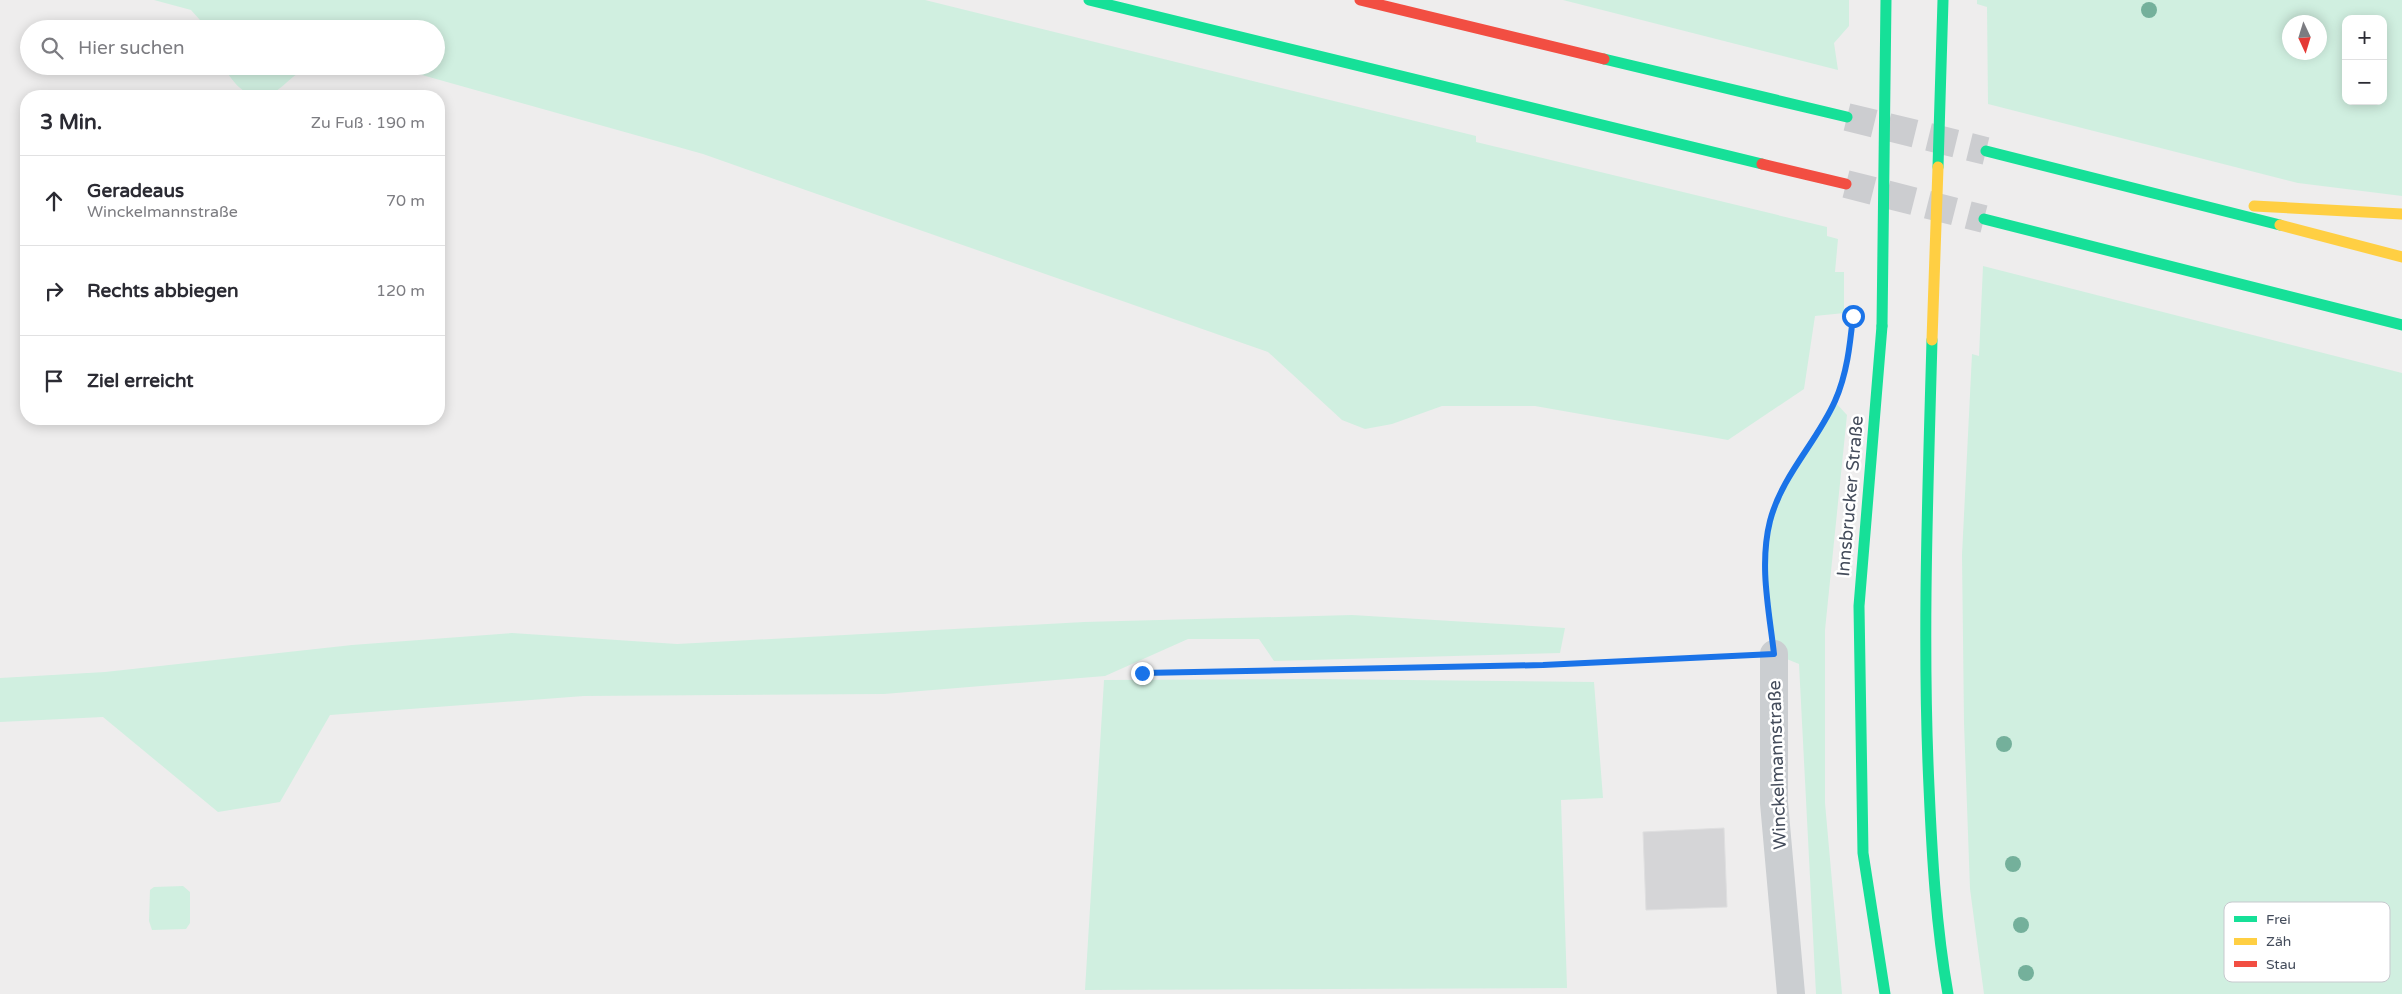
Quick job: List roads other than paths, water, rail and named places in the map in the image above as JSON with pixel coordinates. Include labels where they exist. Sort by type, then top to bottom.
[{"type":"main road","points":[[1088,0],[1846,184]]},
{"type":"main road","points":[[1360,0],[1847,117]]},
{"type":"main road","name":"Innsbrucker Straße","points":[[1885,994],[1863,854],[1859,606],[1882,326],[1886,0]]},
{"type":"main road","points":[[1944,0],[1924,642],[1926,743],[1935,893],[1948,994]]},
{"type":"main road","points":[[1986,151],[2402,257]]},
{"type":"main road","points":[[2188,201],[2372,214],[2402,214]]},
{"type":"main road","points":[[1984,219],[2402,325]]},
{"type":"street","name":"Winckelmannstraße","points":[[1774,654],[1774,803],[1791,994]]},
{"type":"tunnel","points":[[1847,117],[1986,151]]},
{"type":"tunnel","points":[[1846,184],[1984,219]]}]
